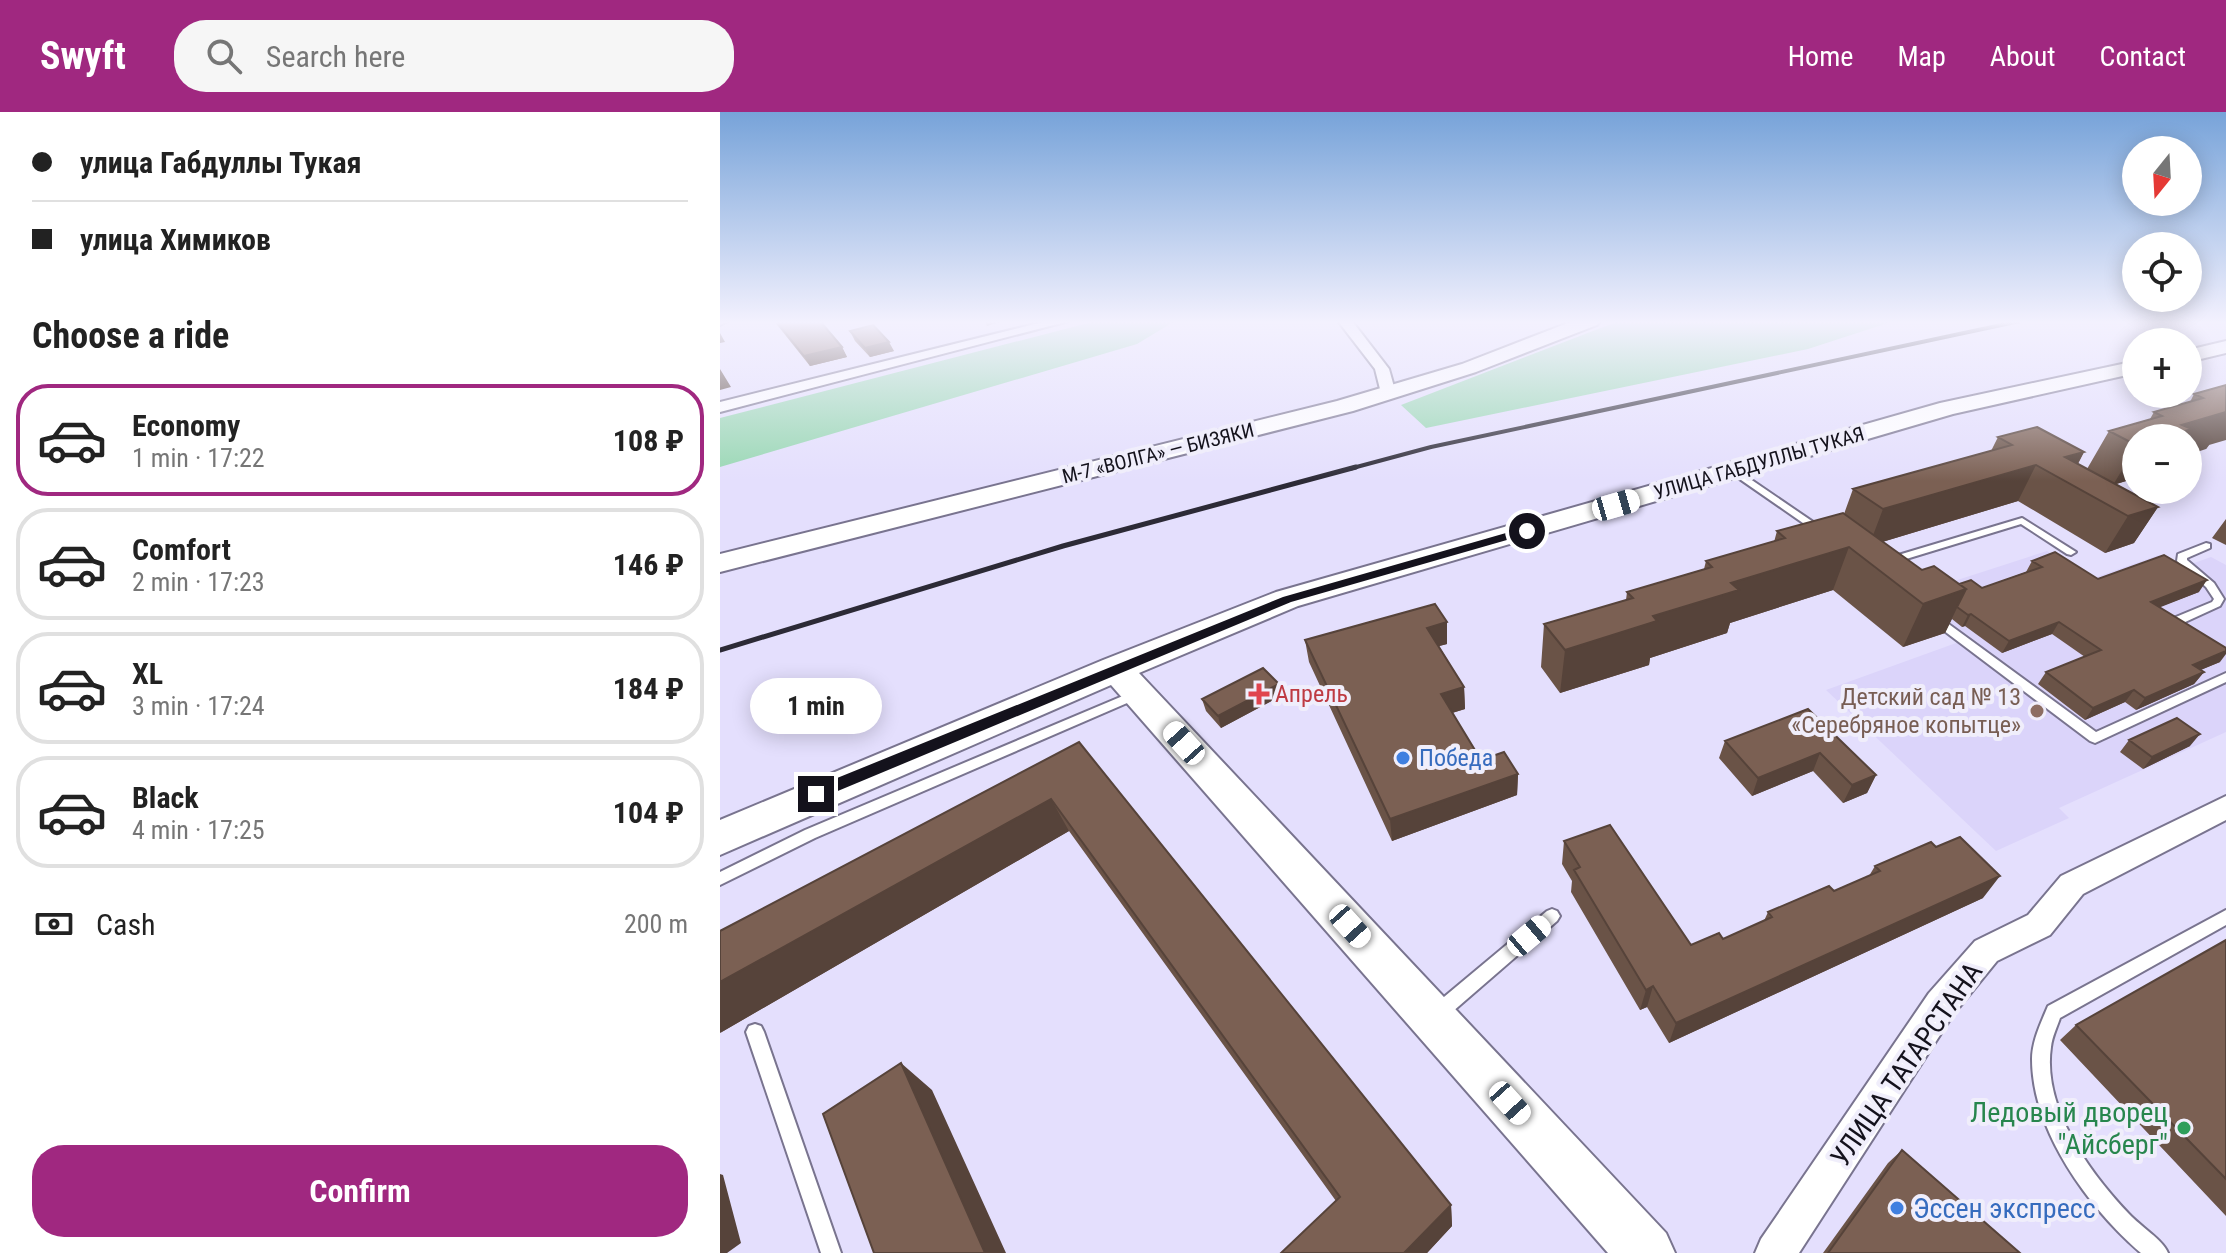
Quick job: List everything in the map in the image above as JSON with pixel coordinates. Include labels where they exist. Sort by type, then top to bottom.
[{"type":"street","points":[[720,407],[850,374]]},
{"type":"street","points":[[1383,374],[1388,394]]},
{"type":"street","name":"М-7 «ВОЛГА» — БИЗЯКИ","points":[[720,563],[1388,394],[1450,374]]},
{"type":"street","name":"УЛИЦА ГАБДУЛЛЫ ТУКАЯ","points":[[720,838],[816,794],[1127,680],[1287,599],[1948,408],[2103,374]]},
{"type":"street","points":[[1127,680],[1646,1253]]},
{"type":"street","name":"УЛИЦА ТАТАРСТАНА","points":[[1775,1253],[1941,1004],[1986,951],[2039,925],[2072,885],[2226,807]]},
{"type":"lane","points":[[1734,471],[1833,541]]},
{"type":"lane","points":[[1870,566],[2022,521],[2071,552]]},
{"type":"lane","points":[[2187,630],[2175,622],[2216,604],[2219,599],[2210,585],[2182,561],[2182,556],[2206,546]]},
{"type":"lane","points":[[1929,613],[2095,738],[2226,677]]},
{"type":"lane","points":[[720,879],[1127,680]]},
{"type":"lane","points":[[1433,1018],[1552,916]]},
{"type":"lane","points":[[2145,1249],[2074,1162],[2048,1097],[2041,1048],[2054,1012],[2226,917]]},
{"type":"lane","points":[[755,1032],[831,1253]]},
{"type":"shaded area","name":"Детский сад № 13 «Серебряное копытце»","points":[[2047,551],[2091,579],[2159,555],[2180,568],[2211,557],[2226,565],[2226,732],[2059,808],[2069,818],[1996,851],[1826,690],[1970,638],[1914,594]]},
{"type":"green space","points":[[890,374],[1034,374],[720,467],[720,418]]},
{"type":"green space","points":[[1481,374],[1686,374],[1426,428],[1401,405]]},
{"type":"building","points":[[2226,385],[2226,412],[2185,424],[2134,424],[2162,416],[2154,412],[2168,408],[2202,408],[2202,392]]},
{"type":"building","points":[[2037,427],[2084,452],[2065,457],[2122,488],[2122,504],[2152,504],[2158,507],[2128,516],[2036,465],[1883,509],[1853,489],[2012,445],[1998,437]]},
{"type":"building","points":[[2122,427],[2122,438],[2109,431]]},
{"type":"building","points":[[1843,513],[1922,570],[1934,566],[1966,589],[1923,604],[1849,547],[1731,583],[1739,590],[1653,616],[1657,621],[1565,650],[1544,624],[1633,598],[1627,592],[1712,567],[1706,561],[1785,538],[1777,531]]},
{"type":"building","points":[[2055,552],[2098,579],[2164,555],[2207,580],[2151,602],[2226,648],[2226,651],[2193,665],[2204,672],[2145,698],[2134,690],[2093,708],[2046,672],[2101,650],[2059,622],[2009,641],[1957,607],[1966,589],[1959,584],[1971,580],[1982,588],[2042,567],[2032,561]]},
{"type":"building","points":[[1435,604],[1447,622],[1427,628],[1464,687],[1441,694],[1481,760],[1504,752],[1518,774],[1390,819],[1305,640]]},
{"type":"building","points":[[1263,668],[1279,684],[1218,716],[1202,699]]},
{"type":"building","points":[[1808,709],[1876,775],[1852,785],[1820,753],[1758,778],[1725,741]]},
{"type":"building","points":[[2177,718],[2200,734],[2152,757],[2129,740]]},
{"type":"building","points":[[1079,742],[1451,1205],[1404,1253],[1281,1253],[1340,1197],[1051,799],[720,982],[720,931]]},
{"type":"building","points":[[1610,825],[1691,945],[1719,933],[1723,939],[1772,917],[1768,912],[1829,886],[1834,891],[1880,871],[1875,866],[1931,842],[1936,847],[1960,837],[2000,876],[1676,1023],[1653,986],[1646,990],[1574,870],[1580,867],[1564,841]]},
{"type":"building","name":"Ледовый дворец \"Айсберг\"","points":[[2226,940],[2226,1179],[2076,1025]]},
{"type":"building","points":[[901,1063],[985,1253],[874,1253],[823,1114]]},
{"type":"building","name":"Эссен экспресс","points":[[1902,1150],[2020,1253],[1828,1253]]},
{"type":"railway","points":[[1349,469],[1431,447],[1771,374]]},
{"type":"railway","points":[[720,650],[1063,546],[1356,467]]},
{"type":"place","name":"Апрель","points":[[1259,694]]},
{"type":"place","name":"Детский сад № 13 «Серебряное копытце»","points":[[2037,711]]},
{"type":"place","name":"Победа","points":[[1403,758]]},
{"type":"place","name":"Ледовый дворец \"Айсберг\"","points":[[2184,1128]]},
{"type":"place","name":"Эссен экспресс","points":[[1897,1208]]},
{"type":"route","points":[[816,794],[1287,599],[1527,531]]}]
